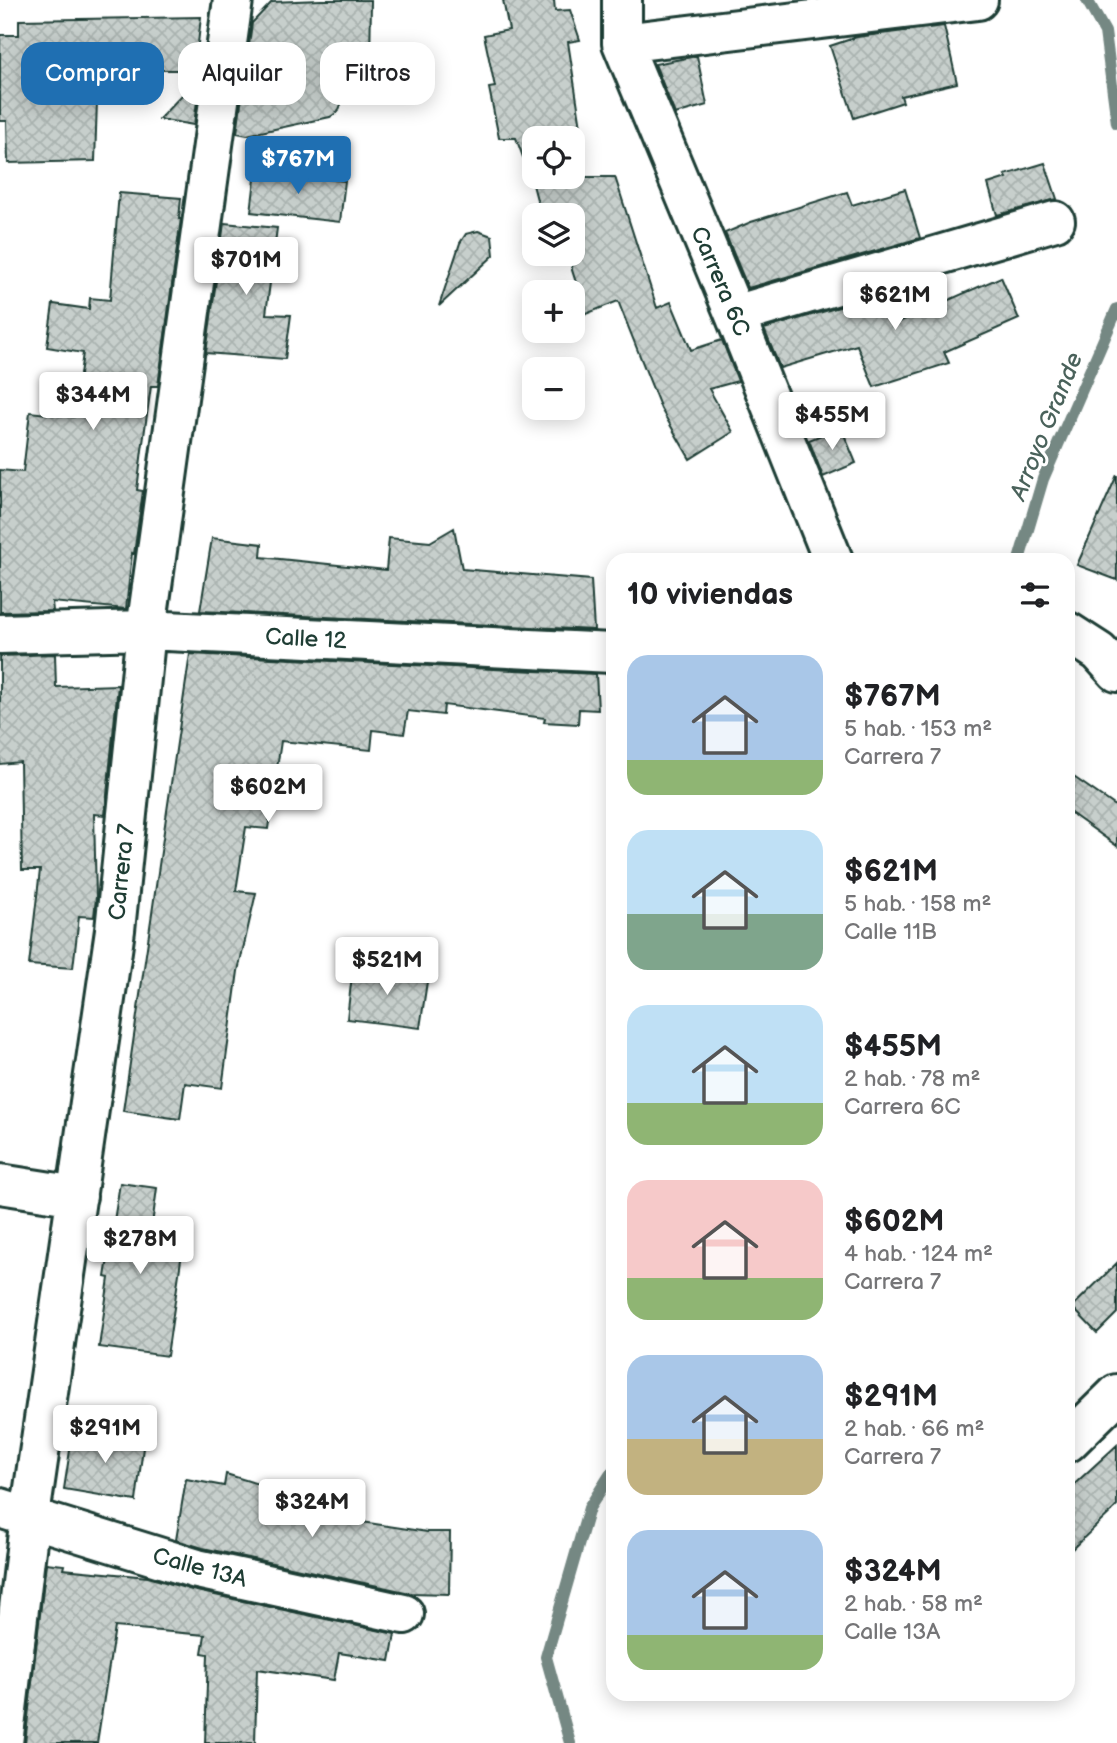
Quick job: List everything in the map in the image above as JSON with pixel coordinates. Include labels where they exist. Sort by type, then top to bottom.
[{"type":"street","name":"Carrera 7","points":[[3,1743],[15,1512],[77,1196],[115,930],[146,630],[233,0]]},
{"type":"street","name":"Carrera 6C","points":[[622,0],[622,43],[830,553]]},
{"type":"street","points":[[622,43],[978,0]]},
{"type":"street","points":[[735,315],[1055,221]]},
{"type":"street","name":"Calle 12","points":[[0,634],[146,630],[606,653]]},
{"type":"street","points":[[0,1184],[77,1196]]},
{"type":"street","points":[[1075,1435],[1117,1394]]},
{"type":"street","name":"Calle 13A","points":[[15,1512],[197,1569],[404,1614]]},
{"type":"building","points":[[371,0],[370,42],[320,42],[320,105],[341,105],[338,112],[330,117],[247,135],[237,133],[241,105],[306,105],[306,42],[249,42],[252,23],[272,2]]},
{"type":"building","points":[[503,0],[554,0],[555,11],[570,10],[580,40],[568,42],[581,126],[522,126],[522,154],[516,138],[499,138],[489,88],[495,87],[484,35],[509,30]]},
{"type":"building","points":[[201,17],[198,42],[178,42],[178,70],[164,70],[164,42],[21,42],[21,105],[97,105],[95,161],[8,163],[7,121],[0,121],[0,35],[19,35],[19,20]]},
{"type":"building","points":[[944,26],[957,83],[901,96],[903,102],[854,118],[830,46],[857,37]]},
{"type":"building","points":[[697,56],[707,105],[675,114],[655,64]]},
{"type":"building","points":[[178,99],[178,105],[196,105],[194,125],[159,119]]},
{"type":"building","points":[[1045,163],[1057,199],[997,215],[988,184],[1007,178],[1005,175]]},
{"type":"building","points":[[256,171],[345,181],[340,222],[251,212]]},
{"type":"building","points":[[585,177],[615,177],[657,308],[671,302],[691,350],[722,340],[738,381],[709,389],[733,432],[690,459],[661,409],[618,301],[586,314],[585,280],[575,280],[572,270],[572,266],[585,266],[585,203],[538,203],[534,189],[585,189]]},
{"type":"building","points":[[905,189],[920,238],[748,288],[725,233],[751,222],[847,192],[852,205]]},
{"type":"building","points":[[119,193],[181,198],[181,219],[158,386],[151,386],[142,450],[137,490],[143,491],[126,609],[52,602],[53,611],[0,612],[0,470],[23,472],[30,412],[74,417],[83,353],[47,347],[53,304],[89,309],[90,298],[110,300]]},
{"type":"building","points":[[224,223],[277,228],[266,314],[291,315],[285,359],[206,353]]},
{"type":"building","points":[[478,231],[492,236],[494,255],[439,306],[460,243],[466,234]]},
{"type":"building","points":[[1001,277],[1019,319],[944,352],[949,363],[874,387],[857,345],[780,368],[764,329],[887,293],[899,322]]},
{"type":"building","points":[[841,427],[856,463],[823,477],[809,440]]},
{"type":"building","points":[[1117,475],[1117,580],[1077,565]]},
{"type":"building","points":[[454,528],[462,569],[591,580],[594,630],[200,611],[212,538],[262,544],[261,557],[386,570],[389,538],[430,542]]},
{"type":"building","points":[[55,654],[56,687],[118,685],[105,815],[94,814],[94,917],[79,916],[73,968],[29,965],[40,870],[22,870],[20,762],[0,764],[0,656]]},
{"type":"building","points":[[190,654],[596,674],[598,710],[579,709],[578,724],[544,722],[545,718],[444,705],[443,715],[408,711],[404,734],[373,730],[371,750],[281,741],[268,829],[246,827],[236,891],[256,893],[238,971],[222,1088],[185,1083],[180,1119],[123,1111]]},
{"type":"building","points":[[1075,778],[1117,807],[1117,846],[1075,816]]},
{"type":"building","points":[[353,966],[428,975],[420,1028],[347,1019]]},
{"type":"building","points":[[120,1183],[157,1188],[152,1225],[183,1229],[180,1245],[183,1246],[167,1356],[99,1347],[109,1278],[105,1277]]},
{"type":"building","points":[[1117,1263],[1117,1313],[1097,1333],[1075,1310],[1075,1304]]},
{"type":"building","points":[[73,1431],[144,1440],[136,1501],[64,1489]]},
{"type":"building","points":[[1117,1445],[1117,1506],[1075,1546],[1075,1484]]},
{"type":"building","points":[[226,1474],[271,1488],[269,1502],[323,1511],[323,1516],[427,1532],[450,1532],[449,1594],[410,1593],[176,1540],[186,1479],[224,1486]]},
{"type":"building","points":[[46,1563],[64,1565],[63,1569],[148,1577],[192,1590],[395,1634],[390,1661],[339,1653],[334,1680],[257,1669],[255,1743],[205,1743],[208,1654],[202,1653],[205,1635],[115,1627],[97,1743],[25,1743]]},
{"type":"waterway","name":"Arroyo Grande","points":[[1087,0],[1105,32],[1117,123]]},
{"type":"waterway","name":"Arroyo Grande","points":[[1021,553],[1043,479],[1117,309]]},
{"type":"waterway","name":"Arroyo Grande","points":[[570,1743],[546,1657],[589,1508],[606,1481]]}]
